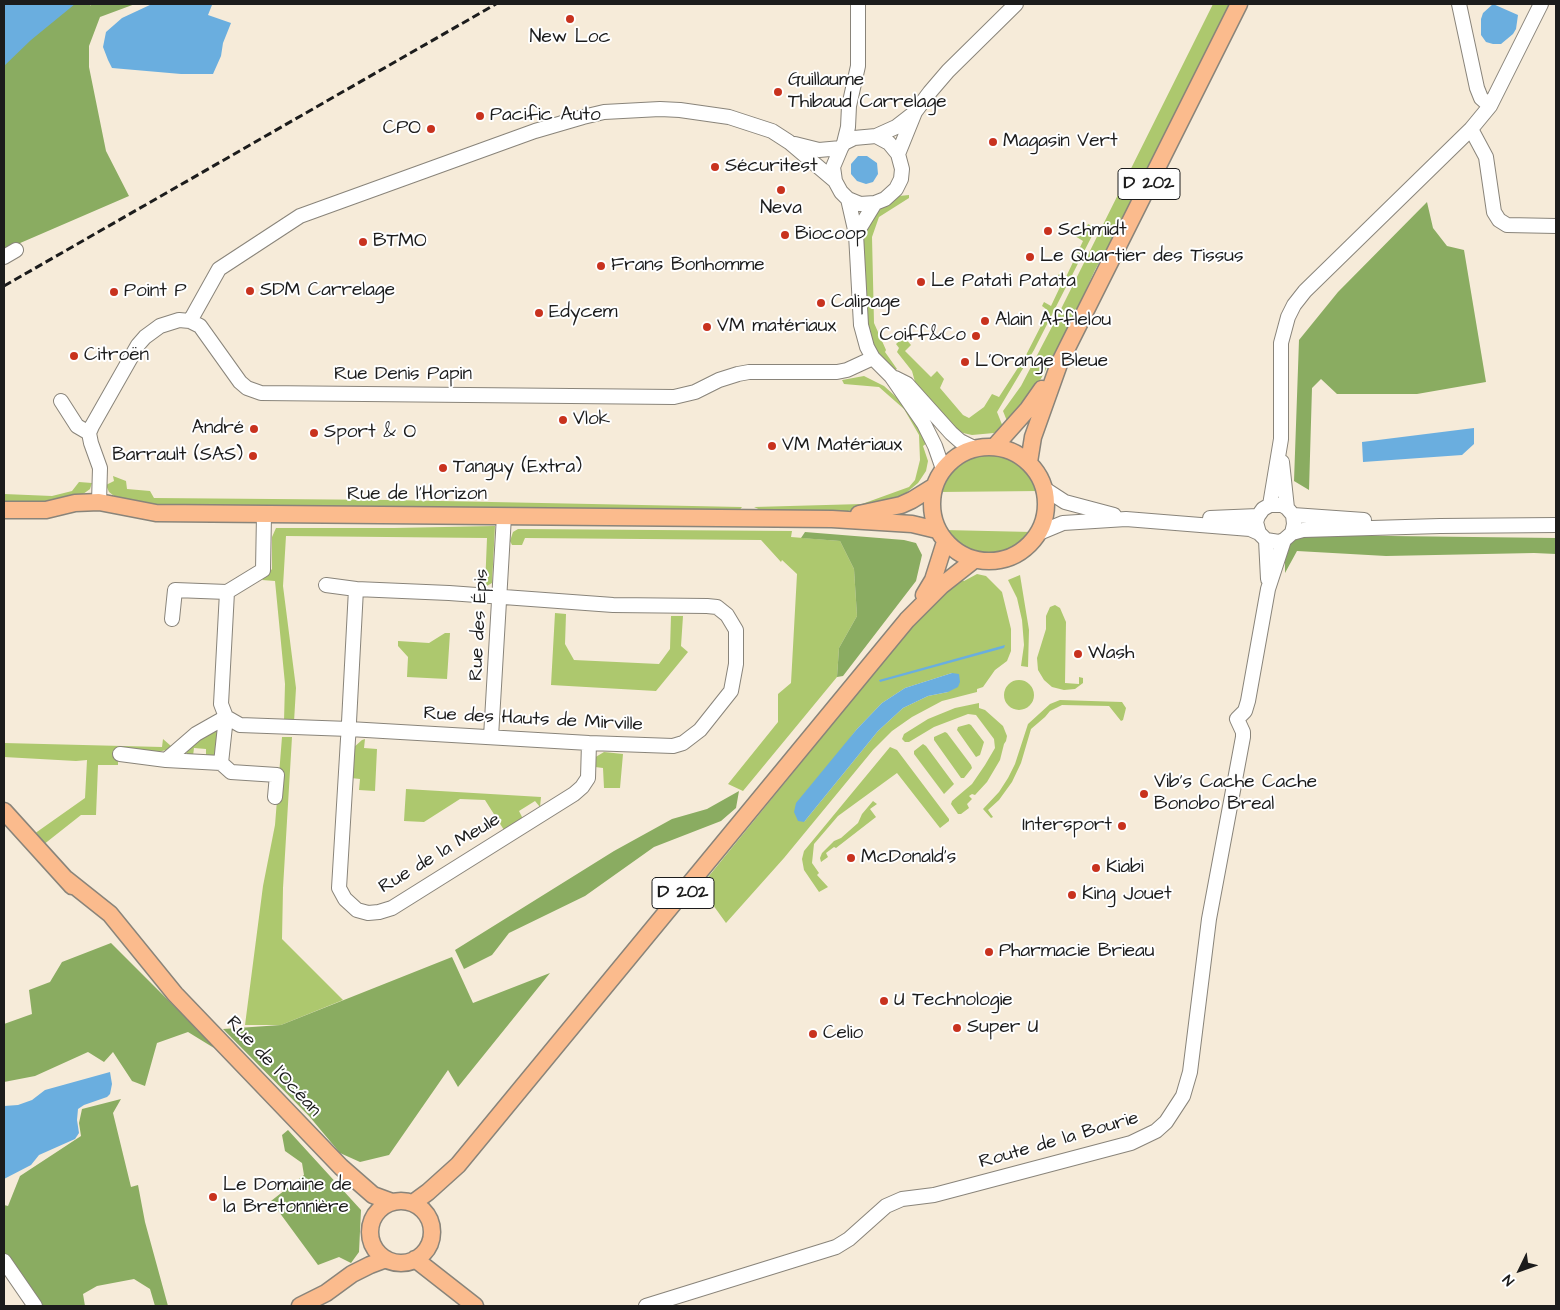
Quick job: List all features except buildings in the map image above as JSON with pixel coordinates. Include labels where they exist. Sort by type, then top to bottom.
[{"type":"main road","name":"D 202","points":[[1029,462],[1032,436],[1059,364],[1239,4]]},
{"type":"main road","name":"D 202","points":[[995,446],[1028,409],[1059,364]]},
{"type":"main road","points":[[832,519],[912,524],[941,536],[957,552],[974,560],[995,561],[1015,556],[1026,548],[1039,533],[1046,513],[1045,489],[1029,462],[1011,450],[995,446],[974,448],[957,456],[943,469],[934,487],[931,508],[941,536]]},
{"type":"main road","points":[[832,519],[901,505],[934,487]]},
{"type":"main road","name":"Rue de l'Horizon","points":[[4,510],[46,510],[74,503],[99,502],[156,513],[832,519]]},
{"type":"main road","name":"D 202","points":[[428,1217],[458,1165],[907,620],[934,580],[941,536]]},
{"type":"main road","name":"D 202","points":[[907,620],[941,586],[974,560]]},
{"type":"main road","name":"Rue de l'Océan","points":[[4,811],[66,879],[110,914],[175,994],[341,1167],[374,1195],[392,1202]]},
{"type":"main road","name":"D 202","points":[[413,1203],[458,1165]]},
{"type":"main road","name":"Rue de l'Océan","points":[[341,1167],[373,1218]]},
{"type":"main road","points":[[406,1201],[413,1203],[422,1209],[432,1226],[432,1236],[429,1245],[415,1259],[406,1262],[386,1259],[373,1246],[370,1227],[373,1218],[378,1211],[392,1202],[406,1201]]},
{"type":"main road","points":[[429,1245],[436,1264],[469,1303]]},
{"type":"main road","points":[[352,1274],[373,1246]]},
{"type":"main road","points":[[300,1306],[326,1293],[352,1274],[386,1259]]},
{"type":"main road","points":[[415,1259],[469,1303]]},
{"type":"street","points":[[849,106],[857,123],[872,136],[889,143],[898,154],[902,169],[901,179],[896,189],[885,199],[875,203],[860,204],[848,198],[841,192],[835,181],[833,167],[843,146],[848,126],[849,106],[858,66],[858,4]]},
{"type":"street","points":[[898,154],[915,112],[930,92],[948,71],[1016,4]]},
{"type":"street","points":[[1459,4],[1477,88],[1481,98],[1490,106]]},
{"type":"street","points":[[1268,589],[1294,524],[1290,512],[1280,451],[1281,343],[1288,317],[1294,305],[1305,291],[1471,129],[1490,106],[1541,4]]},
{"type":"street","points":[[99,502],[100,468],[89,433],[138,345],[160,326],[179,320],[190,320],[219,269],[300,216],[535,131],[604,112],[660,109],[729,117],[753,124],[772,131],[789,142],[835,181]]},
{"type":"street","points":[[789,142],[819,150],[843,146],[854,138],[872,136],[896,127],[915,112]]},
{"type":"street","points":[[1471,129],[1486,157],[1494,212],[1499,220],[1508,225],[1556,226]]},
{"type":"street","points":[[848,198],[856,234],[861,325],[867,347],[873,358],[891,376],[924,424],[935,446],[943,469]]},
{"type":"street","points":[[856,234],[875,203]]},
{"type":"street","points":[[4,257],[16,250]]},
{"type":"street","name":"Rue Denis Papin","points":[[190,320],[200,326],[240,382],[248,388],[261,393],[674,397],[695,392],[719,380],[738,374],[749,372],[837,372],[847,370],[873,358]]},
{"type":"street","points":[[891,376],[906,384],[960,441],[974,448]]},
{"type":"street","points":[[61,402],[77,426],[89,433]]},
{"type":"street","points":[[1270,505],[1280,451]]},
{"type":"street","points":[[1045,489],[1064,502],[1126,519]]},
{"type":"street","points":[[1268,589],[1262,536],[1256,522],[1263,509],[1270,505],[1276,504],[1290,512],[1440,526]]},
{"type":"street","points":[[172,619],[175,590],[227,592],[262,570],[264,514]]},
{"type":"street","name":"Rue des Épis","points":[[491,737],[504,516]]},
{"type":"street","points":[[1152,521],[1258,516]]},
{"type":"street","points":[[1039,533],[1063,522],[1126,519],[1250,529],[1274,543],[1303,530],[1556,525]]},
{"type":"street","name":"Rue des Hauts de Mirville","points":[[226,717],[240,725],[673,746],[693,737],[708,721],[731,690],[734,679],[737,637],[732,622],[717,607],[613,605],[326,586]]},
{"type":"street","name":"Rue de la Meule","points":[[356,589],[339,888],[345,899],[357,910],[368,913],[392,908],[574,794],[588,778],[589,743]]},
{"type":"street","name":"Route de la Bourie","points":[[646,1306],[836,1246],[856,1234],[874,1215],[886,1206],[902,1199],[934,1195],[1131,1143],[1156,1131],[1166,1122],[1183,1096],[1190,1072],[1209,919],[1243,737],[1238,719],[1245,711],[1248,701],[1268,589]]},
{"type":"street","points":[[221,763],[226,717],[221,704],[227,592]]},
{"type":"street","points":[[166,760],[196,734],[226,717]]},
{"type":"street","points":[[120,754],[166,760],[221,763],[231,772],[277,776],[275,797]]},
{"type":"street","points":[[4,1261],[35,1306]]},
{"type":"green space","points":[[4,4],[90,4],[90,6],[91,4],[135,4],[100,17],[89,46],[89,67],[106,151],[129,196],[4,250]]},
{"type":"green space","points":[[1213,4],[1230,4],[1125,216],[1095,270],[1059,349],[1056,350],[1033,394],[1007,421],[1003,411],[1021,386],[1056,319]]},
{"type":"green space","points":[[909,195],[909,198],[879,217],[872,237],[874,323],[886,350],[885,352],[897,369],[895,370],[873,347],[866,331],[863,256],[864,229],[871,212],[899,196]]},
{"type":"green space","points":[[1427,202],[1433,228],[1447,246],[1464,250],[1486,382],[1417,394],[1337,394],[1321,379],[1312,388],[1309,490],[1294,481],[1299,340],[1338,292]]},
{"type":"green space","points":[[1088,224],[1096,228],[1034,350],[997,412],[1003,427],[994,433],[972,435],[963,433],[952,426],[915,382],[912,371],[897,352],[899,348],[896,344],[904,337],[911,345],[905,351],[931,377],[937,371],[944,379],[940,388],[963,415],[969,418],[984,407],[992,394],[999,397],[1025,357],[1045,318],[1043,316],[1046,309],[1042,306],[1044,302],[1051,306],[1060,287],[1054,283],[1059,274],[1066,277],[1083,241],[1075,236],[1080,228],[1085,231]]},
{"type":"green space","points":[[864,376],[884,386],[904,404],[927,443],[923,446],[928,461],[926,471],[918,483],[906,493],[907,497],[868,508],[841,512],[767,513],[754,507],[862,504],[909,487],[915,480],[920,460],[919,435],[904,409],[879,387],[844,384],[842,380]]},
{"type":"green space","points":[[983,453],[1003,454],[1026,469],[1039,491],[939,492],[946,476],[960,461]]},
{"type":"green space","points":[[113,476],[126,481],[127,489],[150,491],[154,498],[391,500],[742,507],[738,512],[145,506],[118,499],[109,492],[106,485],[114,481]]},
{"type":"green space","points":[[79,482],[92,483],[90,489],[79,497],[4,506],[4,494],[52,496],[72,491]]},
{"type":"green space","points":[[495,526],[492,583],[485,587],[487,538],[286,536],[283,586],[296,688],[294,722],[284,721],[285,684],[275,581],[262,580],[272,569],[272,537],[276,528]]},
{"type":"green space","points":[[518,529],[792,531],[791,537],[840,541],[854,569],[857,616],[839,648],[837,677],[743,791],[728,784],[778,722],[778,694],[791,683],[797,574],[782,560],[781,562],[761,540],[525,538],[522,545],[512,545],[510,541],[513,532]]},
{"type":"green space","points":[[944,530],[1032,532],[1028,538],[1012,551],[990,557],[968,552],[953,541]]},
{"type":"green space","points":[[805,532],[904,540],[916,543],[922,555],[916,581],[843,676],[837,677],[839,648],[857,616],[854,569],[840,541],[801,538]]},
{"type":"green space","points":[[1308,535],[1556,538],[1556,554],[1386,556],[1297,551],[1285,573],[1285,557],[1288,543],[1293,538]]},
{"type":"green space","points":[[977,574],[986,576],[1002,592],[1011,629],[1011,651],[1007,661],[995,670],[983,687],[977,689],[977,692],[942,701],[912,717],[892,731],[873,750],[784,858],[726,923],[700,887],[905,635],[957,578],[964,581]],"holes":[[[952,673],[948,692],[928,696],[903,708],[878,731],[804,822],[851,737],[882,703],[905,688]]]},
{"type":"green space","points":[[1020,575],[1029,630],[1028,667],[1021,666],[1024,645],[1022,620],[1017,598],[1008,580]]},
{"type":"green space","points":[[1055,605],[1060,608],[1066,622],[1065,683],[1079,684],[1079,677],[1083,678],[1083,683],[1075,689],[1064,690],[1052,687],[1044,680],[1038,670],[1037,658],[1046,629],[1046,616],[1050,607]]},
{"type":"green space","points":[[555,613],[566,614],[565,644],[574,660],[659,664],[670,649],[671,616],[683,616],[681,646],[688,652],[656,691],[551,685]]},
{"type":"green space","points":[[445,633],[450,633],[447,679],[407,677],[408,657],[398,646],[398,641],[429,643]]},
{"type":"green space","points":[[1019,680],[1030,684],[1034,695],[1030,706],[1019,710],[1008,706],[1004,695],[1008,684]]},
{"type":"green space","points":[[1060,700],[1122,702],[1126,708],[1123,720],[1121,721],[1109,706],[1062,705],[1050,711],[1031,729],[1021,763],[1012,782],[999,800],[988,810],[993,817],[991,818],[983,809],[999,792],[1008,778],[1015,764],[1028,724],[1050,704]]},
{"type":"green space","points":[[979,703],[979,708],[985,710],[1003,726],[1007,736],[1000,760],[987,782],[975,795],[969,796],[972,799],[967,804],[969,808],[958,814],[951,804],[952,801],[972,784],[985,765],[995,748],[994,739],[976,715],[968,714],[934,727],[909,742],[905,742],[902,739],[904,734],[928,719],[955,708]]},
{"type":"green space","points":[[969,724],[984,742],[980,755],[976,757],[957,730],[958,727]]},
{"type":"green space","points":[[214,730],[219,731],[219,756],[206,757],[206,749],[194,748],[193,756],[187,754],[186,749]]},
{"type":"green space","points":[[945,732],[971,765],[972,768],[964,778],[961,778],[934,740],[934,737]]},
{"type":"green space","points":[[282,737],[292,737],[283,888],[282,939],[343,1000],[281,1025],[245,1025],[263,886],[275,825]]},
{"type":"green space","points":[[163,739],[171,746],[170,749],[150,754],[118,750],[118,765],[98,765],[96,815],[81,815],[43,845],[34,834],[85,798],[87,760],[4,757],[4,743],[162,747]]},
{"type":"green space","points":[[365,739],[364,748],[377,749],[375,791],[359,790],[360,779],[351,778],[353,748]]},
{"type":"green space","points":[[923,744],[954,784],[944,794],[914,754],[914,751]]},
{"type":"green space","points":[[890,747],[897,750],[949,821],[940,828],[897,773],[838,816],[814,844],[812,863],[819,873],[817,875],[828,887],[819,892],[804,870],[802,859],[804,851]]},
{"type":"green space","points":[[604,752],[623,754],[620,788],[604,788],[603,768],[595,767],[594,758]]},
{"type":"green space","points":[[406,789],[541,797],[540,807],[535,801],[519,811],[523,819],[504,830],[485,800],[460,799],[424,822],[404,821]]},
{"type":"green space","points":[[739,791],[736,808],[721,821],[654,847],[585,896],[509,933],[492,955],[464,969],[455,950],[614,851],[672,819],[707,809]]},
{"type":"green space","points":[[873,801],[877,804],[870,809],[876,817],[836,848],[834,847],[826,853],[828,857],[821,862],[822,853],[834,841],[841,838],[858,823],[862,814]]},
{"type":"green space","points":[[111,943],[214,1048],[188,1032],[157,1043],[145,1086],[132,1081],[113,1052],[104,1062],[88,1052],[35,1076],[4,1082],[4,1024],[32,1014],[29,990],[50,982],[62,962]]},
{"type":"green space","points":[[452,957],[473,1003],[550,973],[458,1087],[448,1070],[389,1155],[360,1162],[340,1153],[309,1116],[223,1029],[281,1025]]},
{"type":"green space","points":[[121,1099],[113,1113],[131,1187],[138,1185],[145,1222],[168,1306],[155,1306],[150,1289],[134,1279],[97,1286],[83,1294],[85,1306],[42,1306],[31,1287],[4,1255],[4,1205],[8,1206],[20,1176],[81,1136],[79,1123],[82,1109]]},
{"type":"green space","points":[[288,1130],[361,1210],[359,1252],[351,1263],[339,1257],[318,1265],[271,1201],[304,1175],[302,1163],[285,1151],[282,1135]]},
{"type":"water","points":[[4,4],[75,4],[31,40],[4,66]]},
{"type":"water","points":[[152,4],[212,5],[208,15],[231,23],[223,43],[221,56],[213,74],[181,74],[112,68],[103,47],[106,32],[122,18]]},
{"type":"water","points":[[1493,4],[1518,15],[1516,29],[1501,44],[1486,42],[1481,35],[1483,13]]},
{"type":"water","points":[[858,156],[867,156],[877,163],[878,174],[873,182],[866,184],[857,181],[851,174],[851,164]]},
{"type":"water","points":[[1474,428],[1474,444],[1462,455],[1363,462],[1362,442]]},
{"type":"water","points":[[1005,645],[1004,648],[880,682],[879,680]]},
{"type":"water","points":[[952,673],[959,674],[960,682],[958,687],[948,692],[928,696],[903,708],[878,731],[804,822],[798,821],[794,812],[796,803],[857,729],[882,703],[905,688]]},
{"type":"water","points":[[110,1072],[112,1084],[110,1094],[78,1109],[79,1133],[75,1139],[39,1155],[31,1165],[4,1179],[4,1106],[18,1105],[32,1100],[45,1090]]},
{"type":"railway","points":[[4,286],[496,4]]},
{"type":"place","name":"New Loc","points":[[570,19]]},
{"type":"place","name":"Guillaume Thibaud Carrelage","points":[[778,92]]},
{"type":"place","name":"Pacific Auto","points":[[480,116]]},
{"type":"place","name":"CPO","points":[[431,129]]},
{"type":"place","name":"Magasin Vert","points":[[993,142]]},
{"type":"place","name":"Sécuritest","points":[[715,167]]},
{"type":"place","name":"Neva","points":[[781,190]]},
{"type":"place","name":"Schmidt","points":[[1048,231]]},
{"type":"place","name":"Biocoop","points":[[785,235]]},
{"type":"place","name":"BTMO","points":[[363,242]]},
{"type":"place","name":"Le Quartier des Tissus","points":[[1030,257]]},
{"type":"place","name":"Frans Bonhomme","points":[[601,266]]},
{"type":"place","name":"Le Patati Patata","points":[[921,282]]},
{"type":"place","name":"SDM Carrelage","points":[[250,291]]},
{"type":"place","name":"Point P","points":[[114,292]]},
{"type":"place","name":"Calipage","points":[[821,303]]},
{"type":"place","name":"Edycem","points":[[539,313]]},
{"type":"place","name":"Alain Afflelou","points":[[985,321]]},
{"type":"place","name":"VM matériaux","points":[[707,327]]},
{"type":"place","name":"Coiff&Co","points":[[976,336]]},
{"type":"place","name":"Citroën","points":[[74,356]]},
{"type":"place","name":"L'Orange Bleue","points":[[965,362]]},
{"type":"place","name":"Vlok","points":[[563,420]]},
{"type":"place","name":"André","points":[[254,429]]},
{"type":"place","name":"Sport & O","points":[[314,433]]},
{"type":"place","name":"VM Matériaux","points":[[772,446]]},
{"type":"place","name":"Barrault (SAS)","points":[[253,456]]},
{"type":"place","name":"Tanguy (Extra)","points":[[443,468]]},
{"type":"place","name":"Wash","points":[[1078,654]]},
{"type":"place","name":"Vib's Cache Cache Bonobo Breal","points":[[1144,794]]},
{"type":"place","name":"Intersport","points":[[1122,826]]},
{"type":"place","name":"McDonald's","points":[[851,858]]},
{"type":"place","name":"Kiabi","points":[[1096,868]]},
{"type":"place","name":"King Jouet","points":[[1072,895]]},
{"type":"place","name":"Pharmacie Brieau","points":[[989,952]]},
{"type":"place","name":"U Technologie","points":[[884,1001]]},
{"type":"place","name":"Super U","points":[[957,1028]]},
{"type":"place","name":"Celio","points":[[813,1034]]},
{"type":"place","name":"Le Domaine de la Bretonnière","points":[[213,1197]]}]
